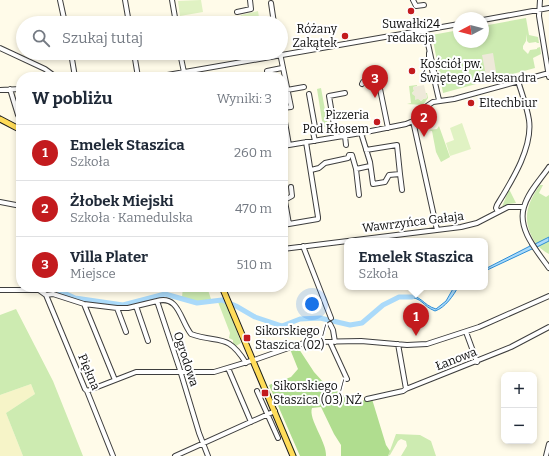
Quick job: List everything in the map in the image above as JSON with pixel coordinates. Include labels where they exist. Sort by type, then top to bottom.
[{"type":"main road","points":[[0,120],[16,128]]},
{"type":"main road","points":[[224,292],[293,456]]},
{"type":"street","points":[[60,0],[63,16]]},
{"type":"street","points":[[125,0],[128,16]]},
{"type":"street","points":[[172,0],[175,16]]},
{"type":"street","points":[[237,12],[251,9],[250,0]]},
{"type":"street","points":[[414,0],[416,6],[424,5]]},
{"type":"street","points":[[540,0],[539,16],[549,78]]},
{"type":"street","points":[[271,3],[273,16]]},
{"type":"street","points":[[489,19],[549,8]]},
{"type":"street","points":[[288,53],[453,25]]},
{"type":"street","points":[[425,30],[438,100]]},
{"type":"street","points":[[0,48],[16,55]]},
{"type":"street","points":[[26,60],[49,72]]},
{"type":"street","points":[[72,60],[74,72]]},
{"type":"street","points":[[135,60],[137,72]]},
{"type":"street","points":[[182,60],[184,72]]},
{"type":"street","points":[[197,72],[243,60]]},
{"type":"street","points":[[281,60],[283,72]]},
{"type":"street","points":[[267,72],[282,68]]},
{"type":"street","points":[[288,139],[289,145],[336,138],[406,124],[413,121],[427,105],[438,100],[454,99],[549,73]]},
{"type":"street","points":[[362,84],[363,82],[378,79],[388,128]]},
{"type":"street","points":[[498,212],[496,208],[509,185],[528,142],[529,120],[518,81]]},
{"type":"street","points":[[288,90],[304,87]]},
{"type":"street","points":[[10,89],[16,108]]},
{"type":"street","points":[[0,90],[16,89]]},
{"type":"street","points":[[336,138],[329,96],[345,93]]},
{"type":"street","points":[[310,94],[315,128],[313,132],[315,141]]},
{"type":"street","points":[[288,96],[290,107],[288,107]]},
{"type":"street","points":[[413,121],[436,230]]},
{"type":"street","points":[[361,133],[370,166],[373,184],[385,182],[389,175],[400,174]]},
{"type":"street","points":[[345,136],[346,144]]},
{"type":"street","points":[[288,219],[289,224],[318,219],[306,142]]},
{"type":"street","points":[[366,150],[397,145],[402,190]]},
{"type":"street","points":[[347,150],[349,155],[352,156],[356,169],[359,195]]},
{"type":"street","points":[[311,170],[320,168],[326,163],[348,158],[349,155]]},
{"type":"street","points":[[356,169],[370,166]]},
{"type":"street","points":[[549,167],[531,193],[524,207],[523,218],[525,229],[530,240],[549,268]]},
{"type":"street","points":[[288,198],[292,196],[291,187]]},
{"type":"street","points":[[0,202],[16,205]]},
{"type":"street","name":"Wawrzyńca Gałaja","points":[[370,238],[472,225],[508,207],[524,207]]},
{"type":"street","name":"Wawrzyńca Gałaja","points":[[288,248],[344,241]]},
{"type":"street","points":[[303,246],[330,318]]},
{"type":"street","points":[[0,290],[16,290]]},
{"type":"street","points":[[42,292],[46,295],[53,294],[84,304],[117,308],[170,300],[174,304],[186,328],[191,334],[226,341],[239,352],[246,363]]},
{"type":"street","name":"Piękna","points":[[46,295],[113,456]]},
{"type":"street","points":[[87,391],[136,372],[209,372],[246,363],[297,344],[309,342],[361,341],[415,346],[427,344],[466,332],[549,296]]},
{"type":"street","name":"Ogrodowa","points":[[156,301],[208,456]]},
{"type":"street","points":[[84,304],[115,380]]},
{"type":"street","points":[[136,306],[148,341]]},
{"type":"street","points":[[117,308],[126,332]]},
{"type":"street","points":[[330,324],[333,330],[333,342],[347,379]]},
{"type":"street","name":"Łanowa","points":[[367,399],[403,391],[406,388],[477,362],[512,347],[549,327]]},
{"type":"street","points":[[466,332],[477,362]]},
{"type":"street","points":[[398,344],[406,388]]},
{"type":"street","points":[[239,352],[242,354],[248,348]]},
{"type":"street","points":[[228,368],[251,422]]},
{"type":"street","points":[[258,391],[278,438]]},
{"type":"street","points":[[175,456],[275,411]]},
{"type":"street","points":[[546,456],[549,444]]},
{"type":"shaded area","points":[[493,53],[497,78],[487,81],[482,55]]},
{"type":"shaded area","points":[[424,85],[427,98],[421,101],[418,99],[415,100],[415,96],[412,94],[414,91],[413,87]]},
{"type":"shaded area","points":[[31,384],[35,394],[6,413],[23,456],[0,456],[0,395]]},
{"type":"green space","points":[[201,0],[203,12],[180,16],[178,1]]},
{"type":"green space","points":[[258,11],[259,16],[240,16]]},
{"type":"green space","points":[[526,18],[529,35],[538,37],[539,43],[529,43],[527,41],[526,34],[526,41],[523,49],[528,54],[530,50],[540,47],[541,54],[533,58],[535,68],[443,93],[432,35],[453,31],[453,48],[489,48],[489,25]]},
{"type":"green space","points":[[417,85],[413,87],[414,91],[412,93],[421,101],[427,98],[426,93],[428,98],[423,105],[407,104],[411,103],[409,86]]},
{"type":"green space","points":[[321,88],[328,126],[323,127],[317,89]]},
{"type":"green space","points":[[424,111],[426,116],[431,116],[433,126],[429,128],[427,125],[423,126],[423,128],[426,129],[420,130],[418,119]]},
{"type":"green space","points":[[462,123],[471,149],[450,156],[446,143],[454,140],[450,128]]},
{"type":"green space","points":[[439,126],[450,157],[441,162],[436,152],[432,131],[429,130],[437,129]]},
{"type":"green space","points":[[540,185],[543,185],[539,193],[546,197],[549,195],[549,254],[541,249],[535,242],[527,223],[528,210],[532,197]]},
{"type":"green space","points":[[509,189],[516,203],[508,204],[502,207]]},
{"type":"green space","points":[[182,292],[209,292],[211,299],[198,302],[182,297]]},
{"type":"green space","points":[[218,302],[225,302],[228,306],[241,343],[236,346],[233,343],[233,340],[229,338],[230,333]]},
{"type":"green space","points":[[16,309],[53,381],[83,456],[23,456],[6,413],[35,394],[31,384],[0,395],[0,315]]},
{"type":"green space","points":[[297,346],[314,372],[324,383],[354,402],[372,399],[386,445],[390,451],[388,456],[341,456],[341,445],[321,407],[312,408],[311,413],[324,444],[326,456],[300,456],[269,385],[291,377],[298,369],[290,349]]},
{"type":"green space","points":[[257,366],[259,366],[297,456],[296,456]]},
{"type":"green space","points":[[396,434],[420,435],[431,441],[436,456],[401,456],[407,446],[406,441],[401,439],[388,456]]},
{"type":"water","points":[[549,237],[549,241],[534,250],[532,249],[488,270],[488,267],[530,246],[530,243],[535,244]]},
{"type":"water","points":[[452,290],[456,290],[446,304],[435,311],[416,298],[404,296],[414,296],[436,309],[446,301]]},
{"type":"waterway","points":[[62,292],[75,298],[123,305],[165,294],[197,303],[222,300],[255,317],[282,326],[300,319],[320,318],[350,325],[362,323],[383,305],[399,297],[412,297]]},
{"type":"place","name":"Suwałki24 redakcja","points":[[411,11]]},
{"type":"place","name":"Różany Zakątek","points":[[345,36]]},
{"type":"place","name":"Kościół pw. Świętego Aleksandra","points":[[412,71]]},
{"type":"place","name":"Villa Plater","points":[[375,98]]},
{"type":"place","name":"Eltechbiur","points":[[471,103]]},
{"type":"place","name":"Pizzeria Pod Kłosem","points":[[377,122]]},
{"type":"place","name":"Żłobek Miejski","points":[[424,137]]},
{"type":"place","name":"Emelek Staszica","points":[[416,336]]},
{"type":"place","name":"Sikorskiego / Staszica (02)","points":[[247,338]]},
{"type":"place","name":"Sikorskiego / Staszica (03) NŻ","points":[[265,393]]}]
